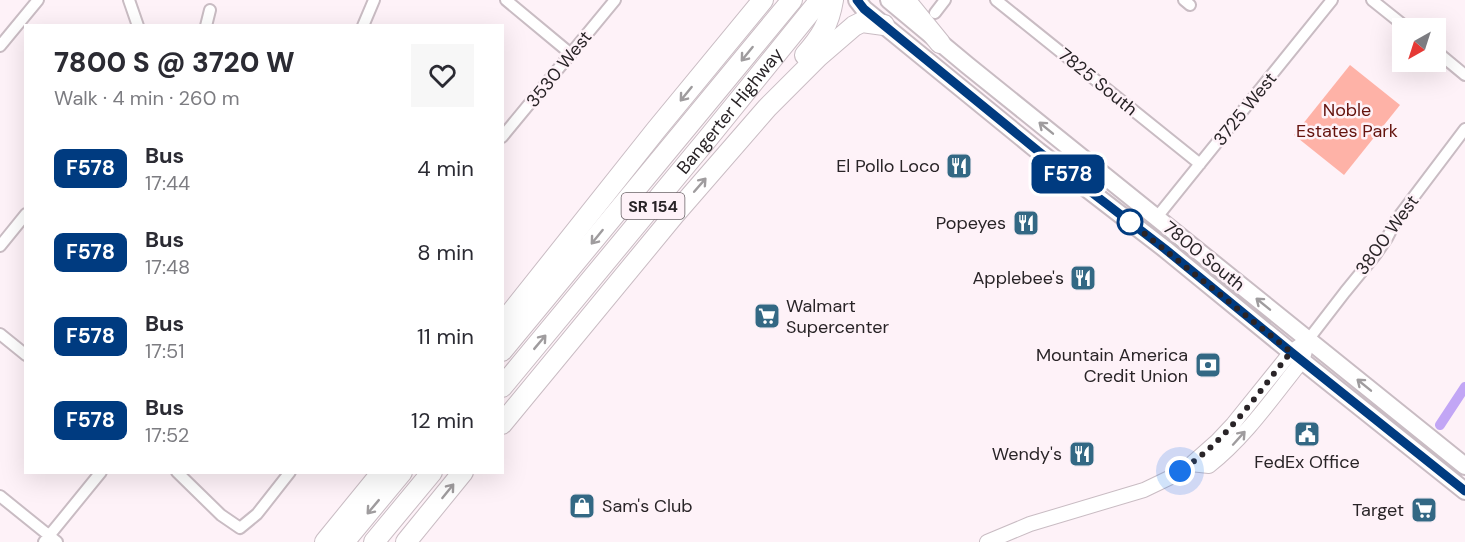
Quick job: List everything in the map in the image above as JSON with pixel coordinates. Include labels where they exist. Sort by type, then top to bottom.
[{"type":"highway","points":[[504,321],[763,0]]},
{"type":"highway","name":"Bangerter Highway","points":[[504,385],[820,0]]},
{"type":"highway","points":[[767,108],[823,32],[828,23],[832,0]]},
{"type":"highway","points":[[905,0],[940,43]]},
{"type":"highway","name":"Bangerter Highway","points":[[504,349],[788,4]]},
{"type":"highway","points":[[504,422],[675,214],[767,108],[825,50],[854,26],[862,22],[884,25]]},
{"type":"highway","points":[[325,542],[380,474]]},
{"type":"highway","points":[[344,542],[400,474]]},
{"type":"highway","points":[[374,542],[430,474]]},
{"type":"highway","points":[[406,542],[461,474]]},
{"type":"main road","name":"7800 South","points":[[857,0],[864,9],[1029,143],[1165,249],[1296,357],[1465,491]]},
{"type":"main road","name":"7800 South","points":[[889,0],[1465,466]]},
{"type":"main road","points":[[1421,456],[1430,454],[1445,460],[1465,477]]},
{"type":"street","points":[[0,46],[38,0]]},
{"type":"street","points":[[129,0],[137,24]]},
{"type":"street","points":[[364,24],[374,0]]},
{"type":"street","points":[[506,0],[571,54]]},
{"type":"street","name":"3530 West","points":[[504,135],[615,0]]},
{"type":"street","points":[[934,13],[945,0]]},
{"type":"street","name":"7825 South","points":[[996,0],[1200,164]]},
{"type":"street","name":"3725 West","points":[[1157,217],[1332,0]]},
{"type":"street","points":[[1372,0],[1394,18]]},
{"type":"street","points":[[206,24],[210,10]]},
{"type":"street","points":[[1446,59],[1465,75]]},
{"type":"street","name":"3800 West","points":[[1308,340],[1376,254],[1397,219],[1465,129]]},
{"type":"street","points":[[0,246],[24,216]]},
{"type":"street","points":[[0,334],[24,353]]},
{"type":"street","points":[[987,542],[1030,524],[1144,490],[1169,478],[1191,464],[1217,441],[1296,357],[1308,340]]},
{"type":"street","points":[[0,496],[50,540],[99,474]]},
{"type":"street","points":[[179,474],[221,515],[240,528],[257,514],[288,474]]},
{"type":"green space","name":"Noble Estates Park","points":[[1350,65],[1400,105],[1344,175],[1294,135]]},
{"type":"waterway","points":[[1440,425],[1465,387]]},
{"type":"bus line","name":"F578","points":[[857,0],[864,9],[1020,136],[1165,249],[1465,491]]},
{"type":"place","name":"El Pollo Loco","points":[[959,166]]},
{"type":"place","name":"Popeyes","points":[[1026,223]]},
{"type":"place","name":"Applebee's","points":[[1083,278]]},
{"type":"place","name":"Walmart Supercenter","points":[[767,316]]},
{"type":"place","name":"Mountain America Credit Union","points":[[1208,365]]},
{"type":"place","name":"FedEx Office","points":[[1307,434]]},
{"type":"place","name":"Wendy's","points":[[1082,454]]},
{"type":"place","name":"Sam's Club","points":[[582,506]]},
{"type":"place","name":"Target","points":[[1424,510]]},
{"type":"route","points":[[1130,222],[1291,352],[1233,424],[1217,441],[1180,471]]}]
